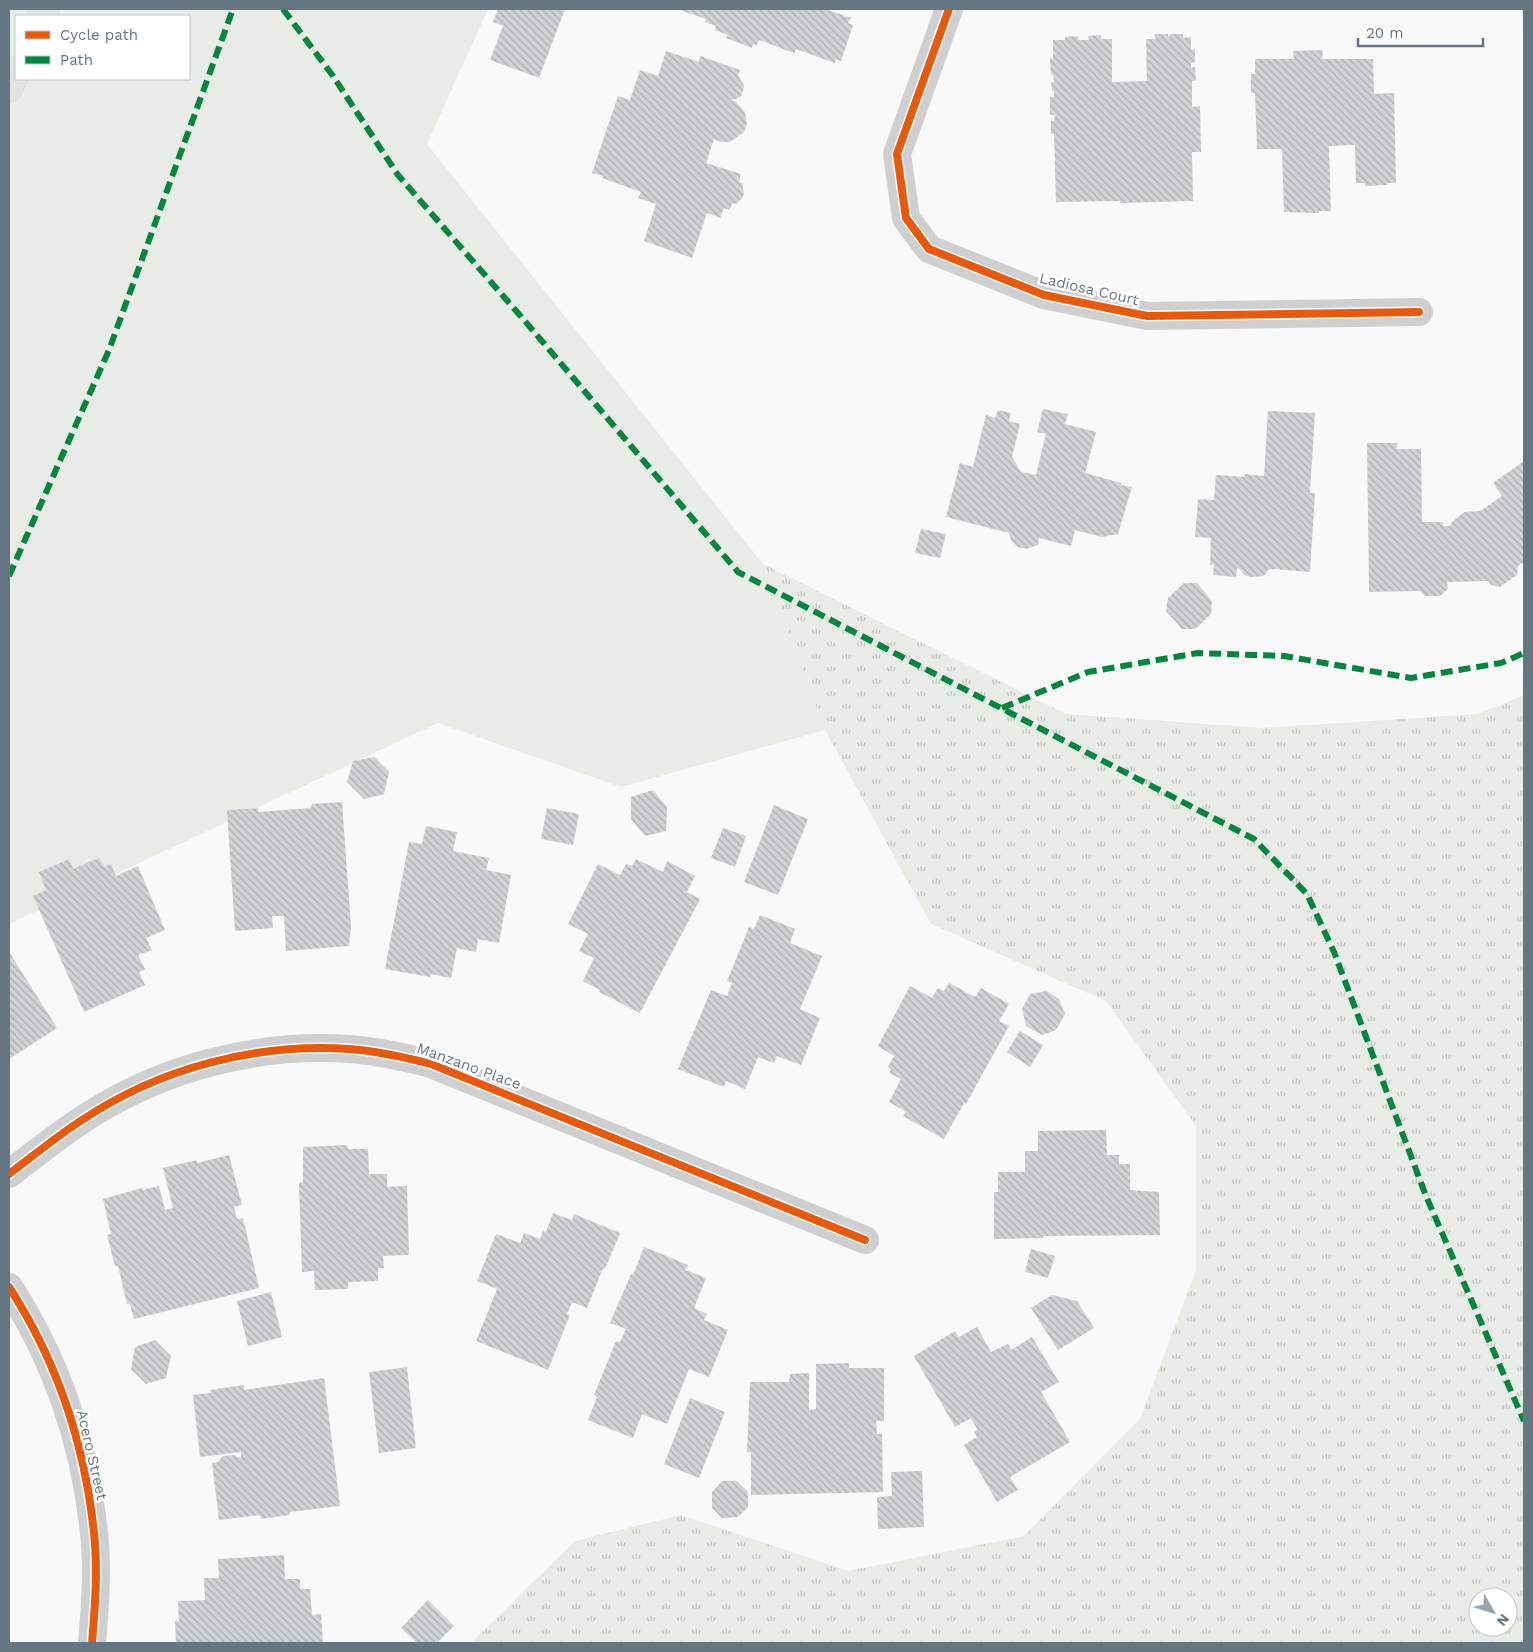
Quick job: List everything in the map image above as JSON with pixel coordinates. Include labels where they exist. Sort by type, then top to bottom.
[{"type":"street","name":"Ladiosa Court","points":[[948,9],[897,154],[906,218],[929,249],[1044,295],[1147,316],[1419,312]]},
{"type":"street","points":[[9,88],[15,73]]},
{"type":"street","name":"Manzano Place","points":[[9,1174],[82,1119],[125,1095],[171,1075],[219,1060],[267,1051],[308,1048],[350,1049],[390,1054],[431,1064],[865,1240]]},
{"type":"street","name":"Acero Street","points":[[9,1287],[36,1333],[57,1379],[74,1426],[86,1474],[94,1534],[96,1595],[92,1643]]},
{"type":"green space","points":[[9,9],[488,9],[427,144],[763,564],[825,730],[621,787],[438,723],[9,924]]},
{"type":"green space","points":[[763,564],[1066,714],[1262,728],[1478,714],[1524,695],[1524,1643],[471,1643],[575,1541],[681,1515],[849,1571],[1024,1536],[1140,1419],[1196,1270],[1196,1126],[1106,1001],[931,924],[825,730]]},
{"type":"building","points":[[498,9],[565,9],[539,78],[490,60],[503,26],[493,22]]},
{"type":"building","points":[[677,9],[825,9],[851,18],[848,23],[853,25],[841,61],[836,59],[835,63],[796,49],[794,53],[759,40],[757,45],[753,44],[752,48],[726,38],[728,35],[715,30],[716,26],[705,22],[706,19]]},
{"type":"building","points":[[1154,34],[1168,34],[1169,39],[1170,34],[1183,34],[1183,38],[1191,37],[1191,50],[1195,49],[1195,62],[1191,63],[1191,68],[1195,67],[1196,80],[1192,81],[1192,107],[1200,106],[1201,152],[1192,152],[1193,201],[1056,202],[1054,134],[1051,134],[1051,121],[1054,121],[1055,115],[1050,115],[1050,97],[1054,97],[1051,82],[1054,82],[1053,74],[1051,75],[1050,58],[1053,59],[1053,40],[1065,40],[1065,37],[1078,36],[1078,40],[1089,40],[1088,36],[1101,35],[1101,39],[1112,39],[1112,82],[1147,81],[1146,39],[1156,39]]},
{"type":"building","points":[[1323,50],[1322,59],[1373,59],[1374,94],[1394,93],[1396,183],[1365,186],[1365,183],[1356,183],[1355,145],[1329,146],[1331,211],[1319,211],[1319,213],[1284,212],[1282,149],[1257,149],[1255,93],[1251,93],[1251,74],[1255,74],[1255,59],[1294,59],[1293,51]]},
{"type":"building","points":[[666,51],[699,62],[700,56],[740,70],[738,75],[744,85],[741,96],[729,100],[735,101],[745,112],[747,124],[744,132],[730,142],[721,142],[714,139],[706,163],[741,174],[739,182],[742,183],[744,194],[736,204],[733,203],[729,210],[724,208],[720,218],[707,213],[692,258],[644,241],[656,204],[638,198],[641,192],[592,173],[618,96],[630,100],[640,70],[658,76]]},
{"type":"building","points":[[1043,409],[1068,414],[1065,424],[1096,432],[1085,473],[1132,487],[1118,534],[1102,537],[1075,530],[1071,546],[1039,538],[1038,545],[1026,549],[1018,547],[1011,540],[1009,533],[946,517],[960,463],[973,467],[986,415],[995,418],[998,410],[1011,413],[1009,421],[1020,424],[1012,457],[1021,472],[1036,475],[1046,434],[1037,432]]},
{"type":"building","points":[[1268,411],[1315,413],[1310,493],[1315,493],[1310,572],[1274,569],[1268,570],[1264,576],[1251,577],[1244,575],[1237,568],[1236,577],[1213,575],[1214,564],[1210,565],[1211,538],[1195,537],[1198,499],[1214,500],[1216,475],[1244,477],[1245,474],[1264,476]]},
{"type":"building","points":[[1367,443],[1397,443],[1397,449],[1421,449],[1422,522],[1443,522],[1443,526],[1450,526],[1464,512],[1480,511],[1502,496],[1493,483],[1524,461],[1524,562],[1518,566],[1517,575],[1500,587],[1491,585],[1488,581],[1447,582],[1448,589],[1440,596],[1425,596],[1420,591],[1369,592]]},
{"type":"building","points":[[921,529],[946,534],[940,558],[915,553]]},
{"type":"building","points":[[1184,583],[1197,583],[1212,601],[1211,614],[1195,629],[1182,629],[1166,611],[1168,598]]},
{"type":"building","points":[[374,757],[389,772],[384,794],[364,799],[347,782],[353,761]]},
{"type":"building","points":[[653,790],[667,807],[666,831],[645,836],[631,819],[631,797]]},
{"type":"building","points":[[342,802],[351,926],[349,946],[286,951],[284,916],[272,916],[273,928],[235,931],[227,810],[258,808],[258,812],[311,808],[312,804]]},
{"type":"building","points":[[774,805],[808,819],[778,895],[744,882]]},
{"type":"building","points":[[547,808],[579,814],[573,845],[541,839]]},
{"type":"building","points":[[426,826],[457,832],[453,851],[489,858],[486,870],[511,875],[499,943],[478,939],[476,952],[457,948],[451,978],[431,974],[430,977],[385,969],[409,842],[422,844]]},
{"type":"building","points":[[723,828],[746,836],[735,867],[711,858]]},
{"type":"building","points":[[99,858],[104,867],[111,864],[116,876],[138,866],[165,930],[146,938],[152,950],[138,955],[145,969],[139,972],[145,985],[84,1012],[33,896],[46,890],[39,872],[69,859],[73,869]]},
{"type":"building","points":[[636,859],[663,872],[667,861],[695,876],[687,892],[700,899],[640,1013],[599,992],[600,990],[583,981],[594,958],[579,951],[588,934],[568,924],[598,864],[620,875],[626,864],[632,866]]},
{"type":"building","points":[[760,915],[795,929],[790,943],[822,956],[800,1009],[820,1018],[801,1065],[777,1056],[774,1063],[758,1057],[745,1089],[726,1081],[724,1087],[678,1069],[711,990],[727,996],[732,983],[727,981],[749,927],[754,929]]},
{"type":"building","points":[[9,952],[57,1028],[9,1059]]},
{"type":"building","points":[[949,983],[975,997],[981,988],[1009,1004],[999,1021],[1009,1026],[966,1104],[964,1103],[944,1139],[903,1116],[906,1112],[889,1102],[901,1079],[889,1073],[891,1069],[888,1067],[894,1056],[878,1046],[910,986],[932,998],[938,988],[944,991]]},
{"type":"building","points":[[1046,991],[1059,999],[1065,1014],[1056,1030],[1042,1035],[1026,1026],[1022,1009],[1030,994]]},
{"type":"building","points":[[1020,1031],[1043,1045],[1030,1067],[1007,1052]]},
{"type":"building","points":[[1106,1130],[1107,1155],[1119,1155],[1119,1164],[1130,1164],[1130,1190],[1159,1192],[1160,1235],[1043,1236],[1043,1238],[994,1239],[994,1192],[998,1192],[998,1172],[1025,1172],[1025,1151],[1038,1151],[1038,1131]]},
{"type":"building","points":[[347,1145],[348,1149],[368,1149],[369,1174],[387,1174],[387,1187],[407,1186],[409,1255],[383,1256],[384,1268],[378,1268],[378,1281],[348,1282],[348,1289],[315,1290],[314,1271],[302,1272],[299,1183],[303,1182],[303,1147]]},
{"type":"building","points":[[229,1155],[242,1205],[234,1207],[237,1219],[243,1218],[259,1288],[134,1319],[130,1304],[127,1304],[118,1266],[115,1266],[107,1235],[111,1234],[103,1199],[142,1188],[143,1190],[159,1186],[165,1210],[173,1208],[163,1168],[197,1160],[197,1163]]},
{"type":"building","points":[[553,1213],[572,1220],[574,1214],[620,1233],[587,1308],[572,1302],[567,1314],[570,1315],[548,1370],[476,1341],[497,1289],[477,1281],[496,1234],[520,1243],[524,1233],[540,1239],[543,1231],[546,1232]]},
{"type":"building","points":[[644,1247],[688,1265],[685,1270],[706,1278],[694,1308],[707,1314],[704,1320],[728,1330],[709,1377],[689,1369],[667,1424],[642,1414],[633,1438],[588,1420],[597,1397],[594,1395],[616,1341],[620,1342],[626,1329],[610,1323]]},
{"type":"building","points":[[1031,1249],[1055,1256],[1048,1278],[1025,1272]]},
{"type":"building","points":[[271,1292],[282,1337],[248,1346],[237,1301]]},
{"type":"building","points":[[1052,1295],[1077,1301],[1094,1328],[1058,1350],[1031,1308]]},
{"type":"building","points":[[977,1327],[991,1352],[1008,1344],[1011,1350],[1032,1337],[1059,1382],[1041,1392],[1070,1442],[1010,1477],[1018,1490],[997,1502],[964,1445],[977,1437],[974,1432],[977,1429],[971,1418],[955,1427],[914,1356],[955,1331],[959,1337]]},
{"type":"building","points":[[155,1340],[171,1356],[166,1378],[146,1384],[131,1369],[135,1347]]},
{"type":"building","points":[[849,1363],[849,1368],[884,1368],[884,1421],[876,1421],[877,1434],[882,1434],[883,1492],[751,1495],[751,1452],[747,1452],[750,1382],[789,1382],[790,1374],[809,1373],[809,1410],[816,1409],[816,1364]]},
{"type":"building","points":[[407,1367],[416,1448],[379,1453],[369,1372]]},
{"type":"building","points":[[324,1378],[340,1506],[290,1512],[290,1515],[261,1519],[260,1515],[219,1520],[212,1463],[218,1462],[223,1456],[234,1455],[241,1458],[241,1452],[200,1457],[193,1395],[211,1393],[210,1390],[244,1385],[244,1390]]},
{"type":"building","points":[[690,1398],[725,1412],[699,1478],[664,1464]]},
{"type":"building","points":[[922,1471],[924,1527],[878,1529],[877,1497],[892,1496],[891,1472]]},
{"type":"building","points":[[722,1481],[737,1481],[748,1492],[748,1507],[738,1517],[722,1518],[712,1508],[712,1492]]},
{"type":"building","points":[[284,1555],[285,1579],[300,1579],[300,1589],[310,1589],[312,1615],[321,1614],[323,1643],[176,1643],[175,1621],[179,1621],[178,1601],[205,1600],[204,1578],[219,1578],[218,1559]]},
{"type":"building","points":[[428,1600],[454,1626],[437,1643],[417,1643],[401,1628]]},
{"type":"marked path","points":[[9,576],[109,350],[233,9]]},
{"type":"marked path","points":[[283,9],[333,76],[398,175],[738,572],[1254,839],[1307,894],[1334,952],[1426,1196],[1524,1421]]},
{"type":"marked path","points":[[1002,708],[1088,672],[1198,653],[1284,656],[1411,678],[1501,663],[1524,653]]},
{"type":"cycle path","points":[[949,9],[897,154],[906,218],[929,249],[1044,295],[1147,316],[1419,312]]},
{"type":"cycle path","points":[[9,1174],[82,1120],[143,1086],[176,1073],[244,1055],[279,1050],[349,1049],[370,1051],[431,1064],[865,1240]]},
{"type":"cycle path","points":[[9,1287],[26,1315],[55,1374],[76,1436],[84,1468],[90,1500],[96,1561],[92,1643]]}]
